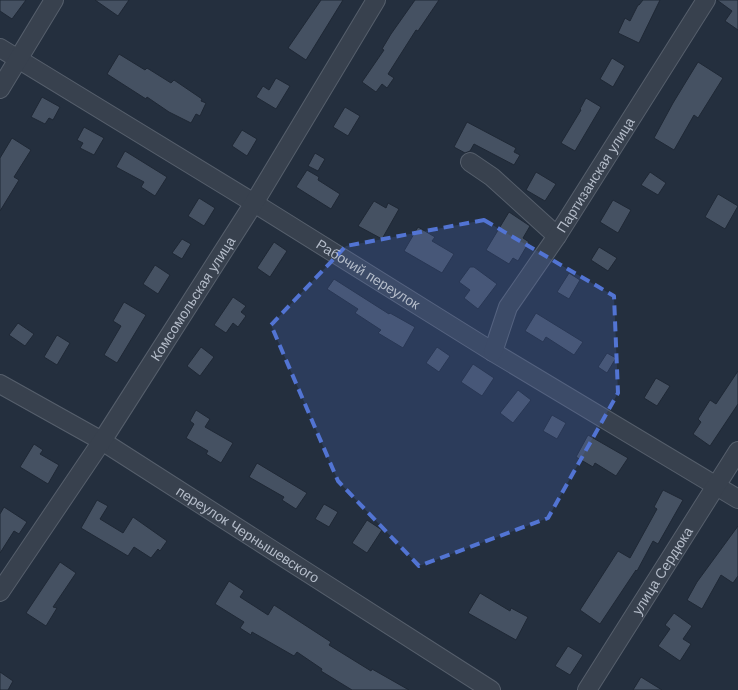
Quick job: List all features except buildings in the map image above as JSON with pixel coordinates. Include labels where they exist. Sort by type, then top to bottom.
[{"type":"street","points":[[0,89],[54,0]]},
{"type":"street","name":"Комсомольская улица","points":[[0,592],[102,441],[254,203],[376,0]]},
{"type":"street","name":"Партизанская улица","points":[[493,352],[508,306],[557,236],[706,0]]},
{"type":"street","name":"Рабочий переулок","points":[[0,48],[493,352],[738,499]]},
{"type":"street","points":[[470,162],[492,177],[557,236]]},
{"type":"street","name":"переулок Чернышевского","points":[[0,384],[102,441],[491,690]]},
{"type":"street","name":"улица Сердюка","points":[[587,690],[738,451]]},
{"type":"highlighted area","points":[[484,220],[614,296],[618,393],[548,518],[419,566],[338,481],[271,325],[346,246]]}]
